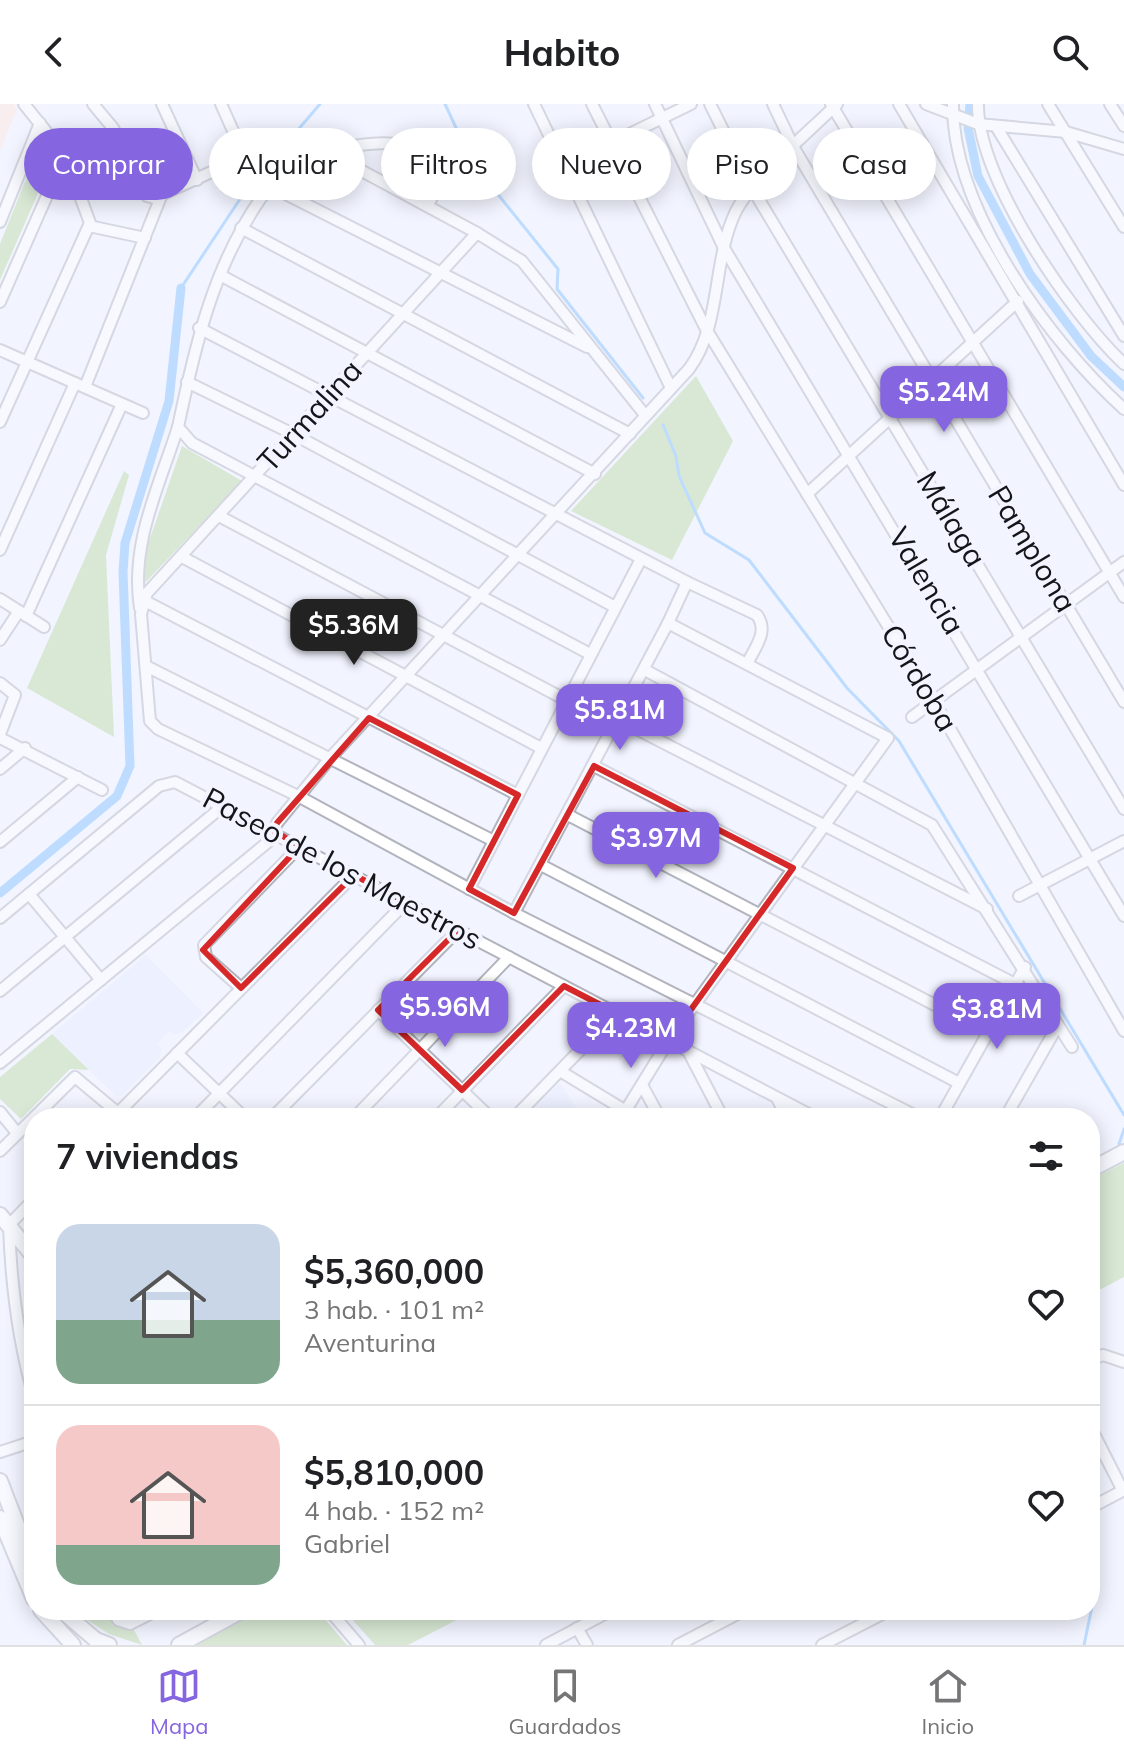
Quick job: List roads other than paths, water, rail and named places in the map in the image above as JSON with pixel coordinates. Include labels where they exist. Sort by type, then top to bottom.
[{"type":"street","points":[[24,104],[44,128]]},
{"type":"street","points":[[93,104],[113,128]]},
{"type":"street","points":[[162,104],[197,180]]},
{"type":"street","points":[[193,182],[241,157],[242,151],[221,104]]},
{"type":"street","points":[[534,104],[545,128]]},
{"type":"street","name":"Córdoba","points":[[592,104],[604,128]]},
{"type":"street","name":"Valencia","points":[[655,104],[724,248],[980,670],[1124,916]]},
{"type":"street","points":[[642,128],[691,104]]},
{"type":"street","name":"Málaga","points":[[710,104],[722,128]]},
{"type":"street","name":"Pamplona","points":[[773,104],[784,128]]},
{"type":"street","points":[[899,104],[1124,485]]},
{"type":"street","points":[[926,104],[974,123],[997,128],[1066,132],[1124,149]]},
{"type":"street","points":[[953,104],[958,152],[980,212],[1025,293],[1079,363],[1124,409]]},
{"type":"street","points":[[978,104],[974,123],[1005,193],[1038,255],[1080,315],[1124,364]]},
{"type":"street","points":[[1048,104],[1124,227]]},
{"type":"street","points":[[1110,104],[1124,126]]},
{"type":"street","points":[[797,145],[833,105],[1124,597]]},
{"type":"street","points":[[0,222],[40,123]]},
{"type":"street","points":[[997,128],[1124,336]]},
{"type":"street","points":[[365,145],[391,141],[443,169],[443,176],[428,205]]},
{"type":"street","name":"Pamplona","points":[[797,153],[1124,702]]},
{"type":"street","points":[[365,172],[522,261],[645,415]]},
{"type":"street","points":[[0,302],[45,200]]},
{"type":"street","points":[[0,422],[89,226],[89,215],[83,200]]},
{"type":"street","points":[[0,550],[80,385],[145,238],[156,200]]},
{"type":"street","points":[[260,200],[241,228],[199,328],[178,427],[139,539],[137,588],[150,721],[154,726],[298,796],[514,913],[900,1108]]},
{"type":"street","points":[[298,200],[593,350]]},
{"type":"street","points":[[580,200],[671,388]]},
{"type":"street","name":"Córdoba","points":[[640,200],[706,329],[934,701],[1123,1029]]},
{"type":"street","points":[[0,1063],[268,842],[298,796],[331,757],[595,474],[694,363],[706,329],[724,248],[736,211],[744,200]]},
{"type":"street","name":"Málaga","points":[[759,200],[1124,809]]},
{"type":"street","points":[[89,226],[145,238]]},
{"type":"street","points":[[241,228],[630,434]]},
{"type":"street","name":"Turmalina","points":[[143,600],[477,233]]},
{"type":"street","points":[[220,275],[595,474]]},
{"type":"street","points":[[807,494],[975,343],[1025,293]]},
{"type":"street","points":[[199,328],[555,516],[757,615],[763,623],[762,633],[747,664]]},
{"type":"street","points":[[0,350],[143,413]]},
{"type":"street","points":[[187,382],[293,434],[615,607]]},
{"type":"street","points":[[0,640],[22,614],[122,404]]},
{"type":"street","points":[[178,427],[192,443],[590,654]]},
{"type":"street","points":[[219,516],[566,700]]},
{"type":"street","points":[[182,557],[541,748]]},
{"type":"street","points":[[469,889],[641,559]]},
{"type":"street","points":[[912,717],[1124,562]]},
{"type":"street","points":[[514,913],[619,720],[687,582]]},
{"type":"street","points":[[0,599],[44,627]]},
{"type":"street","points":[[141,614],[143,600],[518,795]]},
{"type":"street","points":[[628,1108],[669,1040],[888,738],[668,623]]},
{"type":"street","points":[[146,666],[494,841]]},
{"type":"street","points":[[645,670],[932,825],[1025,967],[1072,1047]]},
{"type":"street","points":[[0,683],[14,692],[0,736],[102,790]]},
{"type":"street","points":[[619,720],[989,911]]},
{"type":"street","points":[[0,769],[25,748]]},
{"type":"street","points":[[594,766],[1015,984]]},
{"type":"street","points":[[0,842],[78,777]]},
{"type":"street","name":"Paseo de los Maestros","points":[[29,894],[164,782],[175,782],[274,831],[457,931],[797,1108]]},
{"type":"street","points":[[0,991],[223,806]]},
{"type":"street","points":[[568,815],[987,1032]]},
{"type":"street","points":[[1019,896],[1124,841]]},
{"type":"street","points":[[241,988],[206,957],[204,945],[300,846]]},
{"type":"street","points":[[541,865],[959,1083]]},
{"type":"street","points":[[123,1108],[354,875]]},
{"type":"street","points":[[0,918],[29,894],[101,980]]},
{"type":"street","points":[[205,1108],[406,902]]},
{"type":"street","points":[[282,1108],[457,931]]},
{"type":"street","points":[[364,1108],[509,957]]},
{"type":"street","points":[[945,1108],[1025,967]]},
{"type":"street","points":[[445,1108],[564,986]]},
{"type":"street","points":[[378,1010],[481,1108]]},
{"type":"street","points":[[524,1108],[616,1013]]},
{"type":"street","points":[[1011,1108],[1058,1025]]},
{"type":"street","points":[[687,1049],[718,1108]]},
{"type":"street","points":[[177,1053],[235,1108]]},
{"type":"street","points":[[560,1071],[614,1108]]},
{"type":"street","points":[[43,1108],[75,1077],[108,1108]]},
{"type":"street","points":[[642,1085],[655,1108]]},
{"type":"street","points":[[776,1097],[782,1108]]},
{"type":"street","points":[[0,1112],[17,1133]]},
{"type":"street","points":[[0,1151],[24,1126]]},
{"type":"street","points":[[1100,1164],[1122,1152]]},
{"type":"street","points":[[4,1220],[24,1206]]},
{"type":"street","points":[[4,1220],[24,1245]]},
{"type":"street","points":[[4,1220],[24,1361]]},
{"type":"street","points":[[1100,1356],[1124,1362]]},
{"type":"street","points":[[0,1452],[24,1444]]},
{"type":"street","points":[[1100,1445],[1123,1490],[1100,1503]]},
{"type":"street","points":[[0,1481],[24,1543]]},
{"type":"street","points":[[0,1518],[24,1575]]},
{"type":"street","points":[[50,1620],[73,1645]]},
{"type":"street","points":[[72,1620],[98,1643]]},
{"type":"street","points":[[118,1620],[130,1624],[138,1620]]},
{"type":"street","points":[[179,1645],[225,1620]]},
{"type":"street","points":[[338,1620],[359,1645]]},
{"type":"street","points":[[546,1645],[593,1620]]},
{"type":"street","points":[[678,1645],[726,1620]]},
{"type":"street","points":[[822,1645],[871,1620]]},
{"type":"street","points":[[577,1628],[587,1645]]},
{"type":"waterway","points":[[181,288],[244,193],[320,104]]},
{"type":"waterway","points":[[445,104],[472,162],[558,269],[557,289],[643,398]]},
{"type":"waterway","points":[[970,104],[968,128],[978,176],[1030,274],[1091,356],[1124,387]]},
{"type":"waterway","points":[[0,893],[117,796],[130,766],[123,572],[125,543],[169,401],[181,288]]},
{"type":"waterway","points":[[663,425],[676,456],[679,476],[705,533],[749,560],[847,688],[899,741],[1124,1115]]},
{"type":"waterway","points":[[1119,1144],[1124,1129]]},
{"type":"waterway","points":[[1084,1645],[1089,1620]]}]
